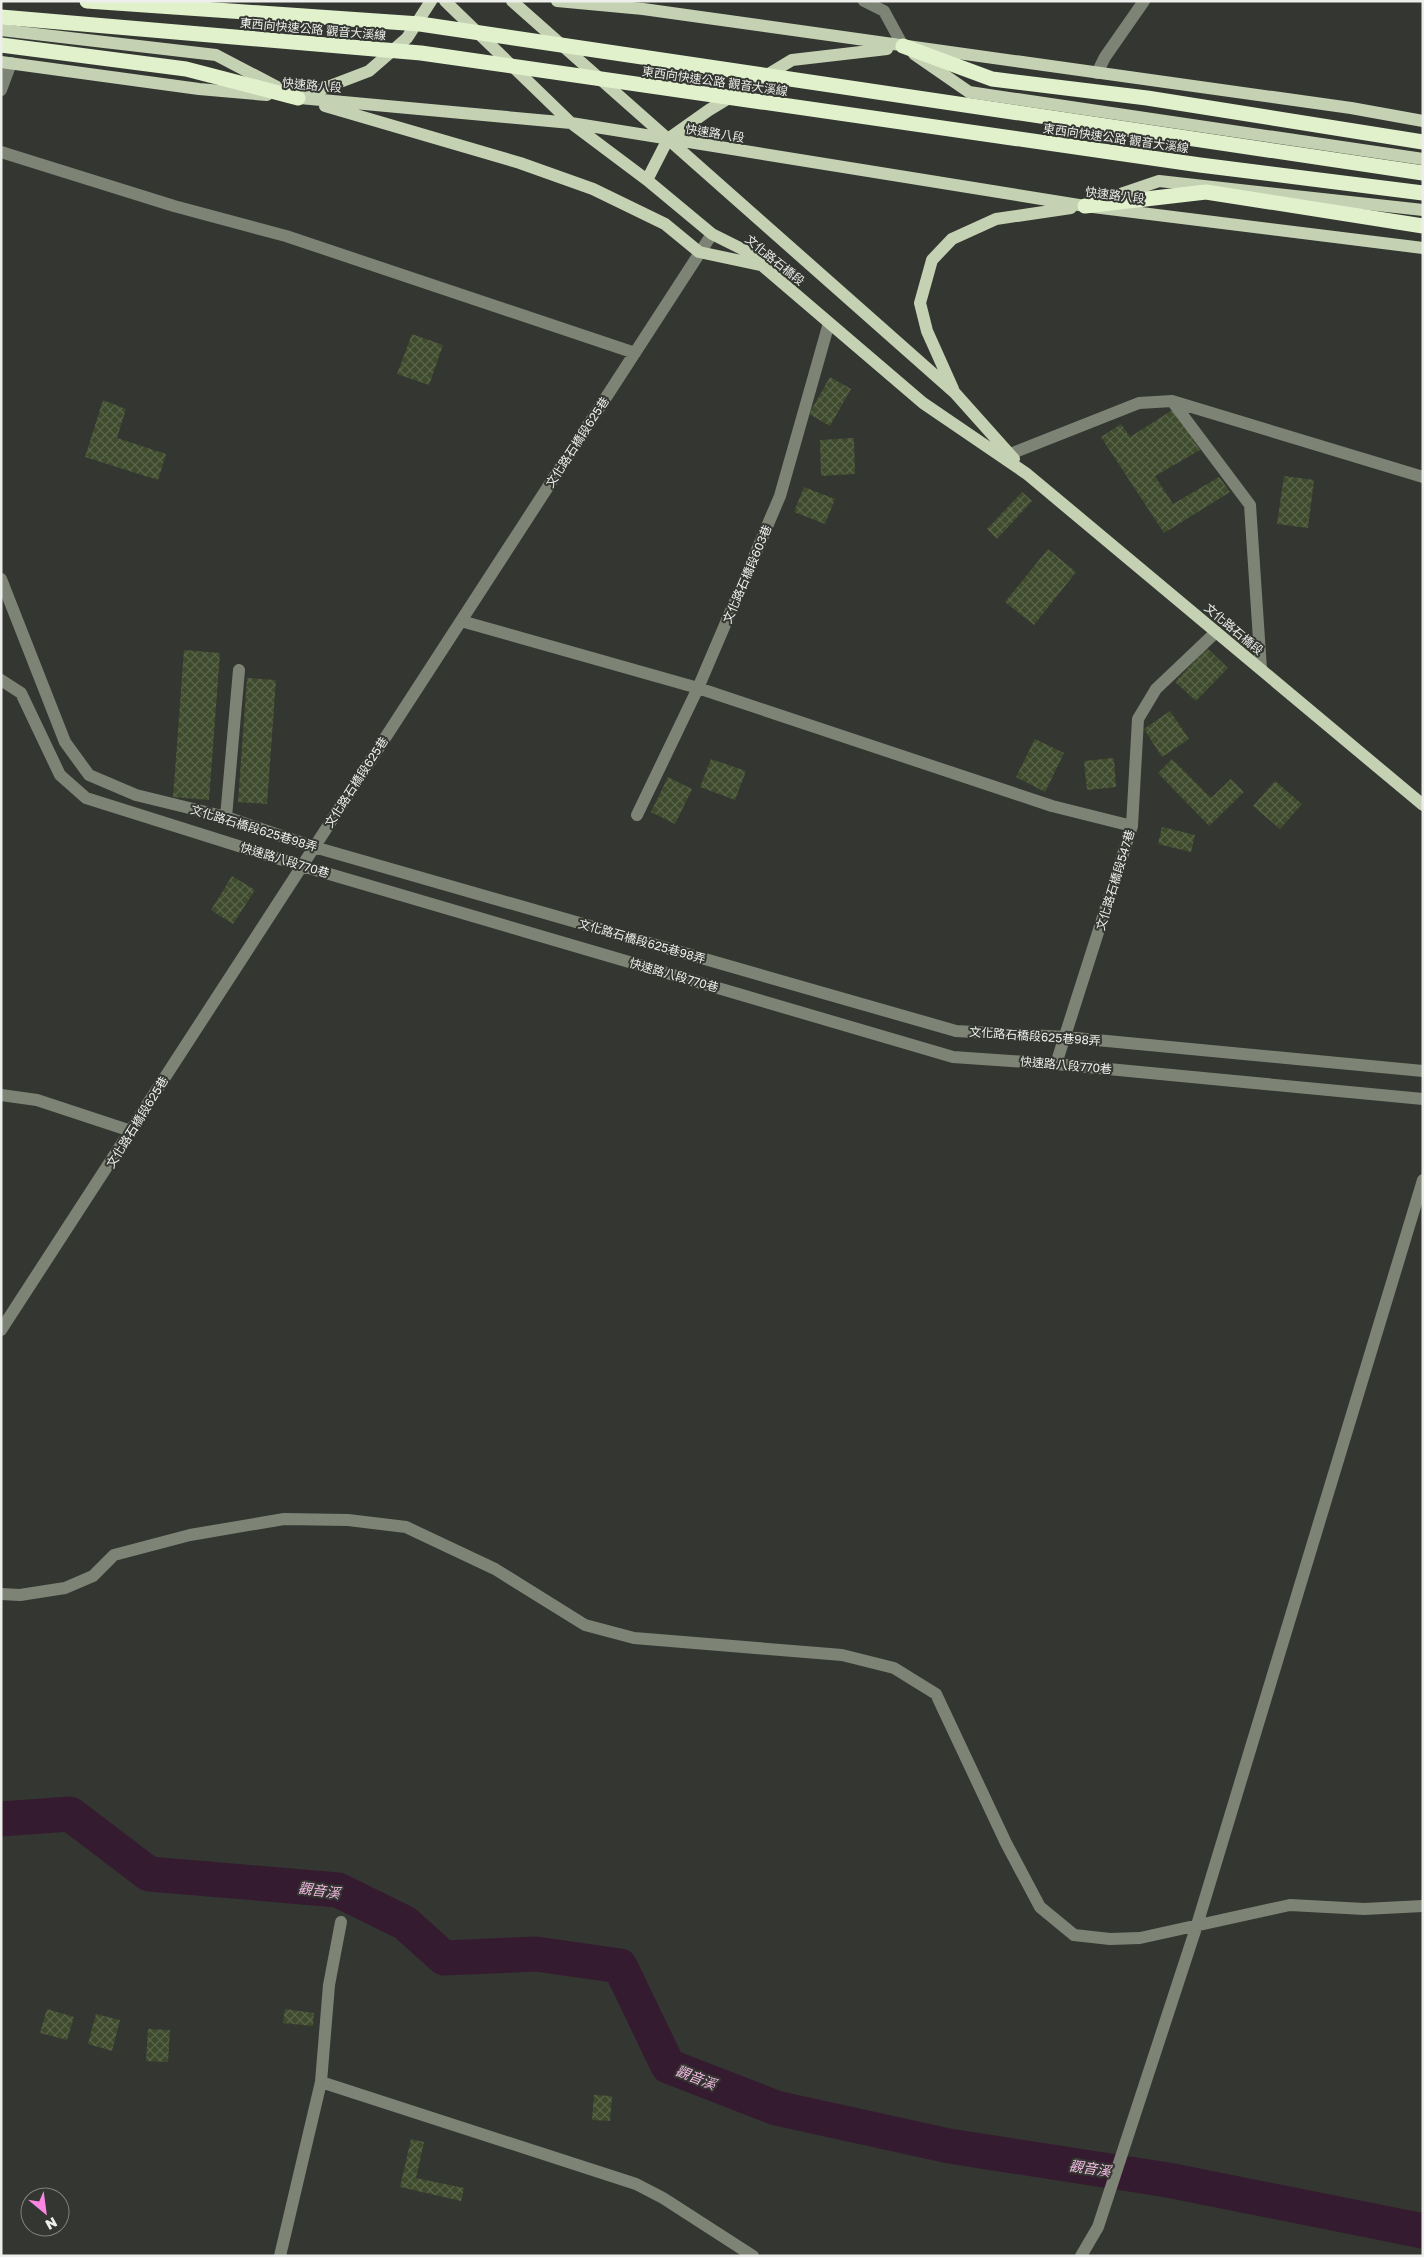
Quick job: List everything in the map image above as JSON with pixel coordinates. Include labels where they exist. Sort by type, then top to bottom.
[{"type":"highway","name":"東西向快速公路 觀音大溪線","points":[[87,1],[420,24],[1423,174]]},
{"type":"highway","name":"東西向快速公路 觀音大溪線","points":[[1,17],[421,53],[1180,162],[1423,193]]},
{"type":"highway","points":[[1,45],[186,69],[298,98]]},
{"type":"highway","points":[[903,46],[992,79],[1147,98],[1423,142]]},
{"type":"highway","points":[[1085,206],[1206,192],[1423,226]]},
{"type":"main road","points":[[298,98],[369,70],[406,38],[431,1]]},
{"type":"main road","name":"文化路石橋段","points":[[445,1],[570,123],[647,180],[712,234],[744,250],[923,403],[1027,474],[1423,805]]},
{"type":"main road","name":"文化路石橋段","points":[[512,1],[955,393],[1027,474]]},
{"type":"main road","points":[[557,1],[642,9],[1351,108],[1423,121]]},
{"type":"main road","points":[[631,1],[642,9]]},
{"type":"main road","points":[[1,30],[216,55],[298,98],[520,163],[593,189],[665,224],[699,252],[762,266]]},
{"type":"main road","points":[[647,180],[668,139],[709,110],[792,60],[903,46],[968,92],[1423,159]]},
{"type":"main road","name":"快速路八段","points":[[6,62],[200,89],[570,123],[1085,206],[1423,248]]},
{"type":"main road","points":[[955,393],[926,331],[920,303],[932,260],[952,239],[996,219],[1085,206],[1159,181],[1423,210]]},
{"type":"street","points":[[864,1],[884,11],[903,46]]},
{"type":"street","points":[[1097,73],[1105,57],[1144,1]]},
{"type":"street","points":[[1,90],[6,62]]},
{"type":"street","points":[[1,152],[174,206],[286,236],[635,353]]},
{"type":"street","name":"文化路石橋段625巷","points":[[1,1330],[712,234]]},
{"type":"street","name":"文化路石橋段603巷","points":[[637,815],[698,688],[780,496],[829,323]]},
{"type":"street","points":[[1172,401],[1250,505],[1261,669]]},
{"type":"street","points":[[1010,454],[1138,403],[1172,401],[1423,477]]},
{"type":"street","name":"文化路石橋段625巷98弄","points":[[1,579],[65,742],[88,775],[136,795],[226,817],[314,847],[956,1031],[1065,1037],[1423,1071]]},
{"type":"street","points":[[462,621],[698,688],[1052,806],[1132,826]]},
{"type":"street","name":"文化路石橋段547巷","points":[[1056,1064],[1132,826],[1138,719],[1156,689],[1216,632]]},
{"type":"street","points":[[226,817],[239,670]]},
{"type":"street","name":"快速路八段770巷","points":[[1,680],[21,693],[60,775],[86,798],[302,866],[953,1057],[1056,1064],[1423,1100]]},
{"type":"street","points":[[1,1095],[37,1100],[131,1131]]},
{"type":"street","points":[[1081,2256],[1098,2227],[1197,1925],[1423,1180]]},
{"type":"street","points":[[1,1594],[20,1595],[65,1588],[93,1576],[114,1555],[190,1535],[284,1519],[348,1520],[406,1527],[495,1569],[585,1625],[634,1638],[842,1655],[894,1668],[936,1694],[1006,1843],[1040,1907],[1074,1935],[1101,1938],[1140,1938],[1290,1905],[1364,1909],[1423,1906]]},
{"type":"street","points":[[280,2256],[321,2082],[329,1985],[341,1922]]},
{"type":"street","points":[[321,2082],[636,2184],[663,2198],[753,2256]]},
{"type":"building","points":[[412,334],[443,345],[429,385],[397,374]]},
{"type":"building","points":[[830,377],[851,389],[830,426],[809,414]]},
{"type":"building","points":[[103,400],[126,409],[117,438],[166,454],[158,480],[85,457]]},
{"type":"building","points":[[1174,409],[1200,450],[1155,476],[1173,504],[1219,477],[1230,492],[1164,533],[1101,437],[1121,424],[1130,437]]},
{"type":"building","points":[[854,438],[855,474],[821,476],[820,440]]},
{"type":"building","points":[[1284,476],[1314,480],[1308,528],[1277,524]]},
{"type":"building","points":[[804,487],[835,499],[825,524],[794,512]]},
{"type":"building","points":[[1022,492],[1032,501],[997,539],[987,529]]},
{"type":"building","points":[[1048,549],[1076,572],[1034,625],[1005,602]]},
{"type":"building","points":[[1207,648],[1228,668],[1196,701],[1175,682]]},
{"type":"building","points":[[184,650],[220,653],[209,800],[173,797]]},
{"type":"building","points":[[247,678],[276,680],[267,804],[238,802]]},
{"type":"building","points":[[1170,711],[1189,739],[1162,757],[1144,729]]},
{"type":"building","points":[[1035,739],[1064,753],[1045,792],[1016,777]]},
{"type":"building","points":[[1114,758],[1116,787],[1087,790],[1084,761]]},
{"type":"building","points":[[711,759],[746,771],[735,800],[700,787]]},
{"type":"building","points":[[1172,759],[1211,798],[1231,779],[1244,792],[1209,826],[1158,773]]},
{"type":"building","points":[[668,777],[692,789],[675,824],[651,812]]},
{"type":"building","points":[[1275,781],[1302,804],[1280,829],[1253,806]]},
{"type":"building","points":[[1162,827],[1195,835],[1191,852],[1158,844]]},
{"type":"building","points":[[232,876],[255,890],[233,924],[211,910]]},
{"type":"building","points":[[47,2009],[74,2017],[67,2040],[40,2033]]},
{"type":"building","points":[[285,2009],[314,2013],[313,2026],[283,2023]]},
{"type":"building","points":[[96,2014],[120,2020],[112,2051],[88,2044]]},
{"type":"building","points":[[148,2029],[170,2030],[168,2062],[146,2061]]},
{"type":"building","points":[[594,2095],[612,2096],[610,2121],[592,2120]]},
{"type":"building","points":[[411,2139],[424,2142],[416,2178],[464,2188],[461,2201],[400,2187]]},
{"type":"waterway","name":"觀音溪","points":[[1,1819],[70,1814],[149,1874],[338,1890],[405,1923],[444,1958],[536,1954],[620,1966],[668,2066],[776,2108],[949,2146],[1168,2180],[1423,2231]]}]
